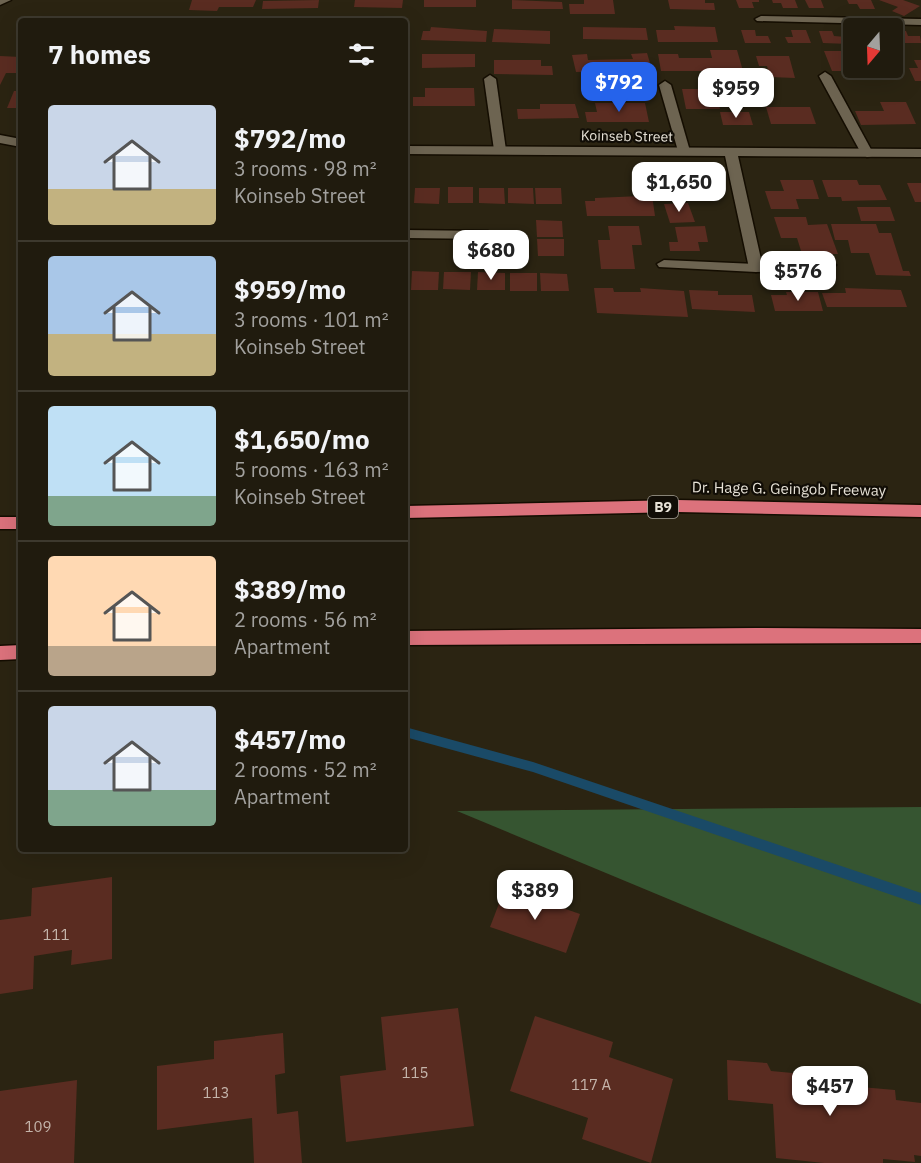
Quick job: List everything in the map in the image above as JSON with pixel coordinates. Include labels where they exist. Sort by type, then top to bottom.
[{"type":"highway","name":"Dr. Hage G. Geingob Freeway","points":[[408,512],[678,506],[921,511]]},
{"type":"highway","points":[[0,523],[18,523]]},
{"type":"highway","points":[[408,638],[755,634],[921,636]]},
{"type":"highway","points":[[0,653],[18,652]]},
{"type":"street","points":[[0,2],[5,0]]},
{"type":"street","points":[[761,19],[921,22]]},
{"type":"street","points":[[825,76],[867,153]]},
{"type":"street","points":[[490,79],[500,150]]},
{"type":"street","points":[[665,85],[684,152]]},
{"type":"street","points":[[0,139],[18,142]]},
{"type":"street","name":"Koinseb Street","points":[[408,150],[921,153]]},
{"type":"street","points":[[731,152],[756,268]]},
{"type":"street","points":[[408,234],[488,235]]},
{"type":"street","points":[[664,264],[756,268],[829,265]]},
{"type":"green space","points":[[921,807],[921,1004],[457,811]]},
{"type":"building","points":[[192,0],[256,0],[253,7],[219,7],[217,11],[189,10]]},
{"type":"building","points":[[319,0],[318,8],[262,9],[263,1]]},
{"type":"building","points":[[355,0],[403,0],[402,8],[354,7]]},
{"type":"building","points":[[424,0],[476,0],[476,7],[424,7]]},
{"type":"building","points":[[512,0],[562,2],[563,9],[512,9]]},
{"type":"building","points":[[584,0],[613,0],[615,14],[570,14],[569,4],[584,4]]},
{"type":"building","points":[[668,0],[705,0],[705,3],[714,3],[715,10],[670,9]]},
{"type":"building","points":[[736,0],[759,0],[759,2],[752,2],[754,8],[739,8]]},
{"type":"building","points":[[772,0],[795,0],[798,8],[783,8],[781,3],[773,3]]},
{"type":"building","points":[[805,0],[821,0],[824,8],[809,8]]},
{"type":"building","points":[[847,0],[871,0],[875,9],[860,9],[857,4],[849,4]]},
{"type":"building","points":[[879,0],[903,0],[920,6],[904,16],[892,11],[898,7]]},
{"type":"building","points":[[674,26],[715,27],[718,42],[658,42],[656,30],[675,30]]},
{"type":"building","points":[[431,27],[487,31],[486,42],[421,40],[423,31],[430,31]]},
{"type":"building","points":[[583,27],[646,28],[648,40],[583,39]]},
{"type":"building","points":[[494,29],[550,31],[550,44],[492,42]]},
{"type":"building","points":[[741,30],[755,30],[756,36],[768,36],[771,43],[745,43]]},
{"type":"building","points":[[791,30],[806,30],[811,43],[788,43],[785,37],[793,37]]},
{"type":"building","points":[[819,31],[832,31],[834,36],[843,37],[843,44],[823,43]]},
{"type":"building","points":[[903,31],[906,31],[908,36],[920,36],[921,43],[903,43]]},
{"type":"building","points":[[710,50],[737,50],[743,71],[661,71],[658,54],[678,54],[679,58],[712,58]]},
{"type":"building","points":[[824,51],[843,51],[843,71],[832,71]]},
{"type":"building","points":[[647,53],[652,70],[576,72],[572,55],[587,54],[588,60],[633,59],[631,54]]},
{"type":"building","points":[[422,54],[475,54],[475,67],[422,68]]},
{"type":"building","points":[[0,56],[18,57],[16,73],[6,73],[0,85]]},
{"type":"building","points":[[756,56],[789,56],[795,78],[770,77],[767,66],[759,66]]},
{"type":"building","points":[[494,60],[541,60],[541,66],[552,66],[553,75],[494,74]]},
{"type":"building","points":[[914,60],[921,60],[921,81],[915,81],[909,68],[918,68]]},
{"type":"building","points":[[719,85],[749,86],[752,100],[717,99],[720,109],[686,109],[682,89],[719,89]]},
{"type":"building","points":[[425,88],[474,88],[475,106],[413,106],[413,97],[425,97]]},
{"type":"building","points":[[14,91],[18,91],[18,108],[7,108]]},
{"type":"building","points":[[880,102],[906,102],[916,124],[861,125],[855,111],[884,111]]},
{"type":"building","points":[[595,103],[645,103],[649,122],[587,122],[585,112],[597,112]]},
{"type":"building","points":[[540,104],[575,104],[579,118],[518,119],[517,109],[540,109]]},
{"type":"building","points":[[766,107],[810,107],[816,124],[771,124]]},
{"type":"building","points":[[720,112],[749,112],[753,125],[723,125]]},
{"type":"building","points":[[657,176],[702,176],[706,196],[685,196],[684,186],[658,186]]},
{"type":"building","points":[[780,180],[813,180],[819,199],[796,199],[799,209],[771,209],[765,191],[784,191]]},
{"type":"building","points":[[822,180],[857,180],[859,185],[880,185],[887,200],[842,201],[841,197],[828,197]]},
{"type":"building","points":[[907,183],[921,183],[921,202],[915,202]]},
{"type":"building","points":[[448,187],[473,187],[473,203],[448,203]]},
{"type":"building","points":[[415,188],[440,188],[439,204],[414,203]]},
{"type":"building","points":[[479,188],[504,188],[505,204],[479,203]]},
{"type":"building","points":[[508,188],[533,188],[534,204],[508,203]]},
{"type":"building","points":[[535,188],[561,188],[562,204],[536,204]]},
{"type":"building","points":[[640,188],[651,188],[655,216],[587,216],[585,201],[595,201],[595,198],[641,196]]},
{"type":"building","points":[[688,203],[695,222],[670,223],[664,204]]},
{"type":"building","points":[[857,207],[890,207],[895,221],[861,221]]},
{"type":"building","points":[[774,217],[806,217],[808,225],[827,224],[838,254],[802,254],[797,238],[781,238]]},
{"type":"building","points":[[536,220],[562,221],[563,237],[537,237]]},
{"type":"building","points":[[831,224],[876,224],[879,233],[891,233],[903,271],[909,271],[911,276],[876,275],[869,253],[851,253],[848,240],[835,240]]},
{"type":"building","points":[[608,226],[639,226],[642,245],[632,245],[635,269],[601,269],[598,240],[610,240]]},
{"type":"building","points":[[705,226],[708,242],[698,242],[700,251],[670,251],[669,242],[678,242],[675,227]]},
{"type":"building","points":[[537,239],[564,239],[564,256],[538,256]]},
{"type":"building","points":[[412,271],[439,272],[438,290],[411,290]]},
{"type":"building","points":[[444,272],[471,272],[470,290],[443,289]]},
{"type":"building","points":[[478,272],[505,273],[505,290],[477,290]]},
{"type":"building","points":[[510,273],[537,273],[537,291],[510,291]]},
{"type":"building","points":[[540,273],[567,274],[569,291],[541,291]]},
{"type":"building","points":[[594,288],[613,288],[614,292],[641,292],[640,288],[684,291],[688,317],[597,313]]},
{"type":"building","points":[[845,288],[901,290],[907,307],[827,307],[822,293],[846,293]]},
{"type":"building","points":[[689,290],[718,291],[718,295],[752,295],[755,312],[692,309]]},
{"type":"building","points":[[786,292],[818,292],[823,311],[775,311],[771,295],[787,295]]},
{"type":"building","points":[[112,877],[112,959],[71,965],[72,950],[34,956],[33,989],[0,994],[0,920],[31,916],[32,888]]},
{"type":"building","points":[[505,888],[580,914],[566,953],[490,927]]},
{"type":"building","points":[[458,1008],[474,1126],[346,1142],[340,1076],[386,1070],[381,1017]]},
{"type":"building","points":[[535,1016],[613,1042],[609,1057],[673,1079],[651,1163],[582,1139],[588,1118],[510,1091]]},
{"type":"building","points":[[283,1033],[285,1073],[275,1075],[277,1114],[298,1111],[302,1163],[254,1163],[252,1118],[157,1130],[157,1066],[214,1059],[214,1041]]},
{"type":"building","points":[[727,1060],[767,1063],[771,1071],[814,1075],[815,1083],[895,1090],[896,1100],[921,1103],[921,1156],[914,1155],[915,1162],[883,1159],[883,1163],[824,1163],[776,1158],[773,1104],[728,1100]]},
{"type":"building","points":[[77,1080],[74,1163],[0,1163],[0,1091]]},
{"type":"waterway","points":[[408,733],[533,767],[921,899]]}]
